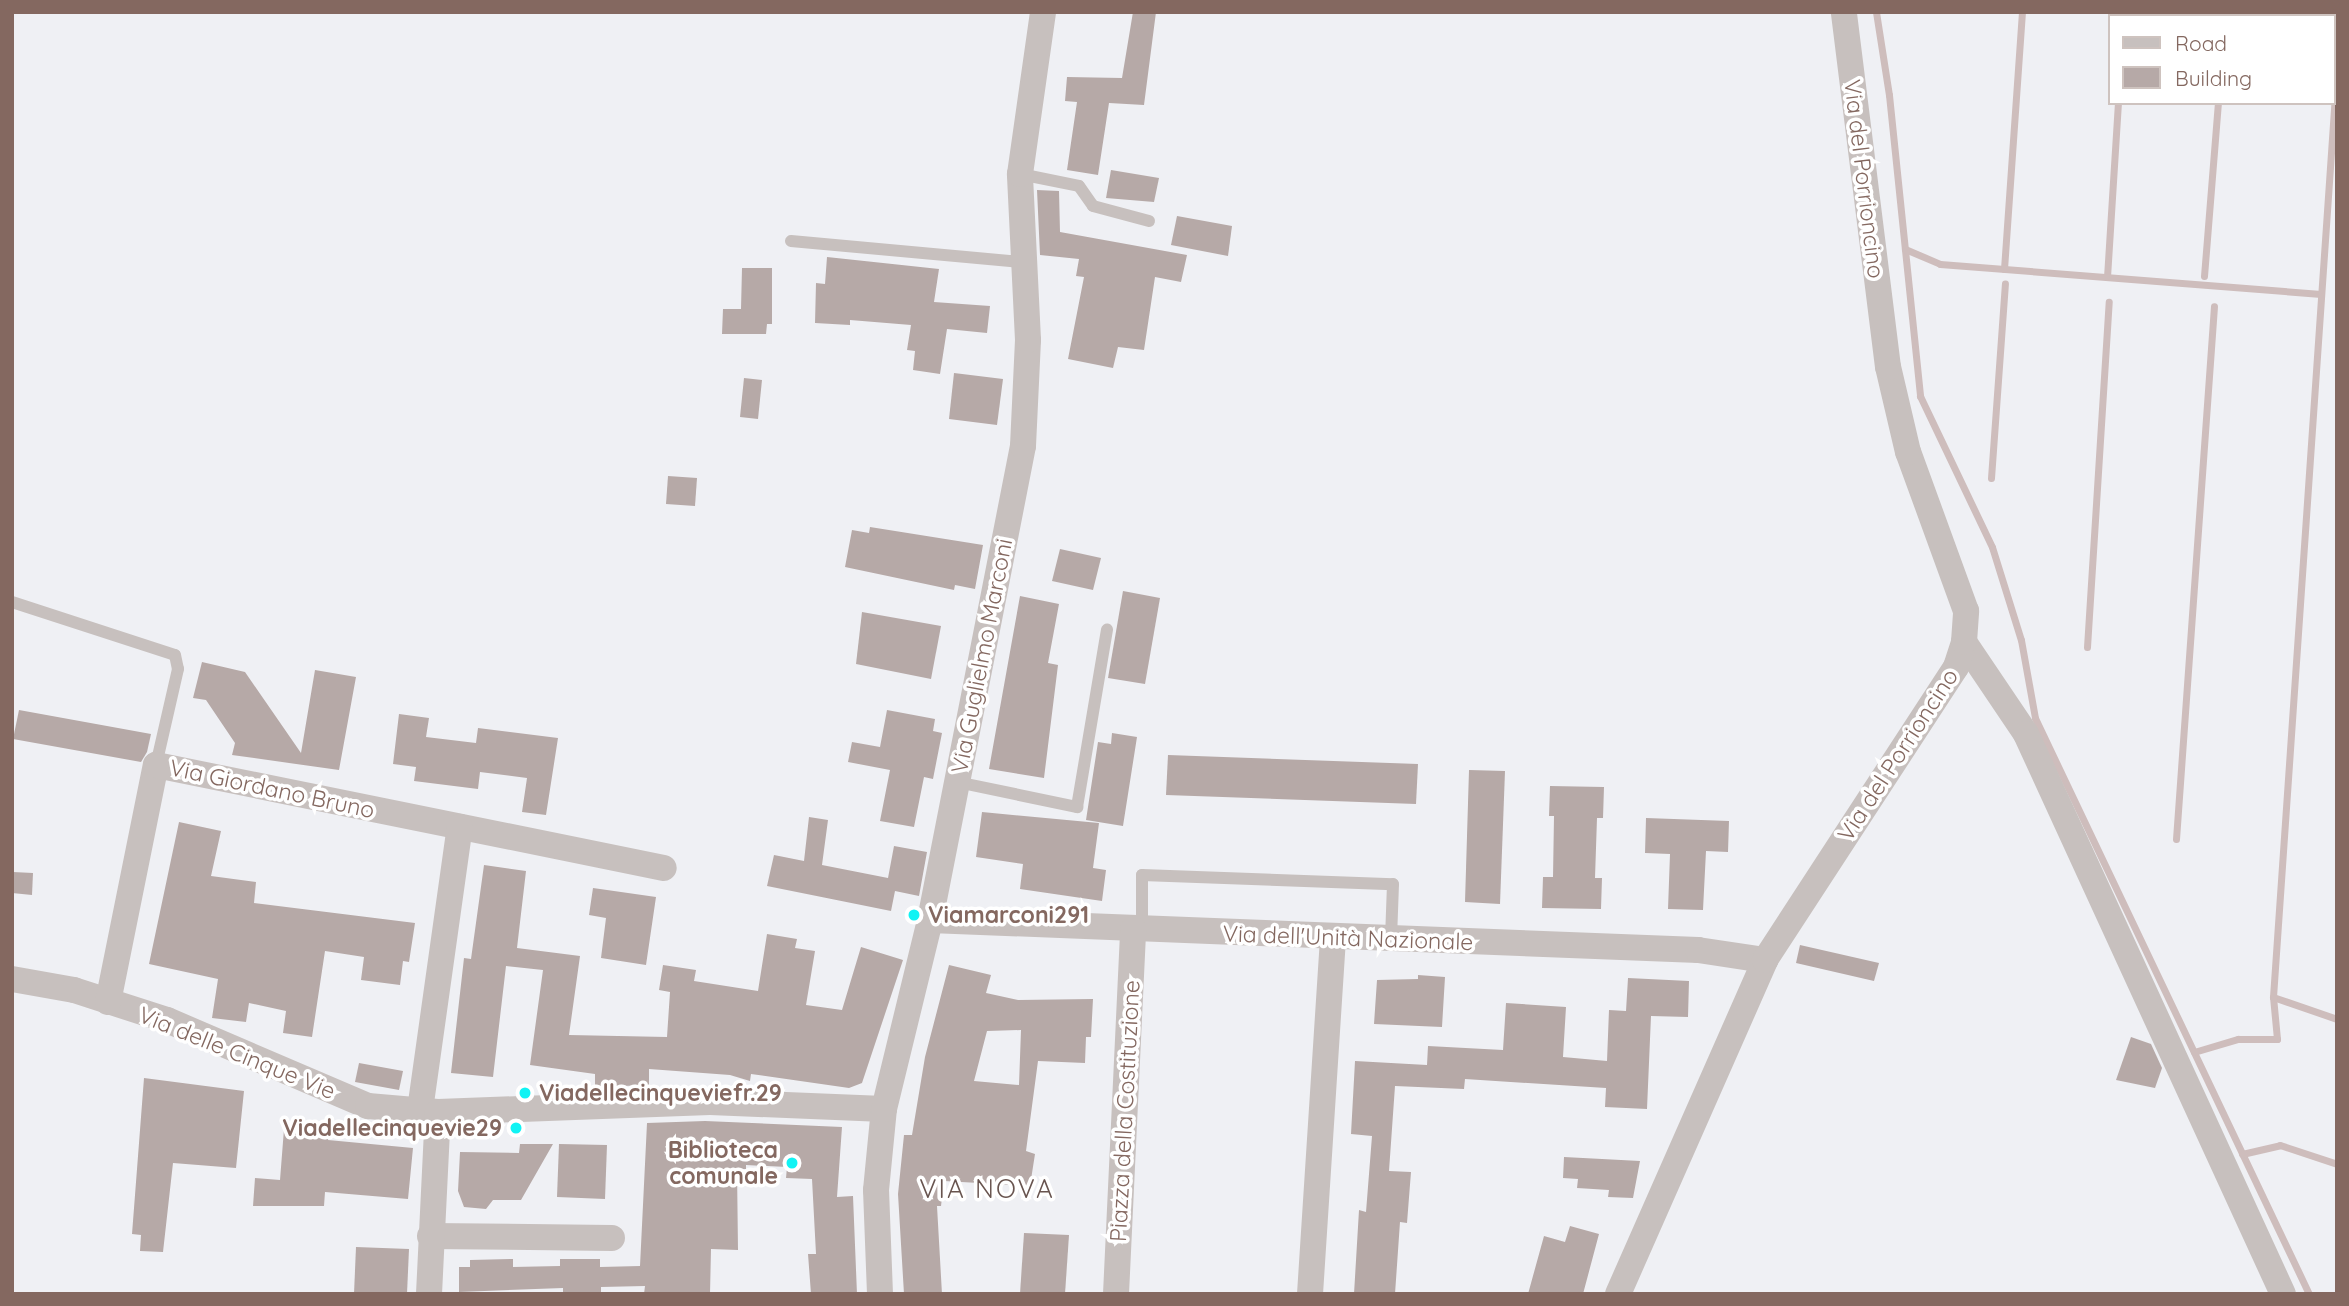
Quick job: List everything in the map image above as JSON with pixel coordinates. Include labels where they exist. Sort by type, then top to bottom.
[{"type":"street","name":"Via Guglielmo Marconi","points":[[880,1294],[876,1190],[884,1109],[930,920],[1023,446],[1028,340],[1020,174],[1043,12]]},
{"type":"street","name":"Via del Porrioncino","points":[[1618,1294],[1765,960],[1956,667],[1964,642],[1966,611],[1908,452],[1888,367],[1844,12]]},
{"type":"street","points":[[1964,642],[2026,734],[2283,1294]]},
{"type":"street","name":"Via Giordano Bruno","points":[[108,1002],[156,765],[664,868]]},
{"type":"street","points":[[429,1294],[429,1111],[460,827]]},
{"type":"street","name":"Via dell'Unità Nazionale","points":[[930,920],[1333,938],[1698,950],[1765,960]]},
{"type":"street","name":"Piazza della Costituzione","points":[[1116,1294],[1138,929]]},
{"type":"street","points":[[1310,1294],[1333,938]]},
{"type":"street","name":"Via delle Cinque Vie","points":[[12,979],[108,1002],[167,1020],[368,1106],[429,1111],[710,1102],[884,1109]]},
{"type":"street","points":[[430,1236],[612,1238]]},
{"type":"lane","points":[[1020,174],[1079,186],[1093,206],[1149,221]]},
{"type":"lane","points":[[791,241],[1024,262]]},
{"type":"lane","points":[[12,603],[175,656],[178,669],[156,765]]},
{"type":"lane","points":[[957,782],[1077,807],[1107,630]]},
{"type":"lane","points":[[1138,929],[1142,875],[1393,884],[1391,940]]},
{"type":"building","points":[[1133,12],[1156,12],[1144,105],[1109,103],[1098,175],[1067,170],[1077,102],[1065,101],[1067,77],[1122,78]]},
{"type":"building","points":[[1111,170],[1159,178],[1154,202],[1106,198]]},
{"type":"building","points":[[1037,190],[1059,191],[1060,232],[1187,255],[1181,282],[1155,277],[1144,350],[1118,347],[1113,368],[1068,359],[1084,277],[1076,276],[1079,259],[1040,255]]},
{"type":"building","points":[[1177,216],[1232,226],[1228,256],[1171,245]]},
{"type":"building","points":[[827,257],[939,269],[934,302],[990,306],[987,333],[947,329],[940,374],[913,370],[915,351],[907,350],[911,325],[850,320],[850,325],[815,323],[816,283],[825,284]]},
{"type":"building","points":[[742,268],[772,268],[772,324],[767,324],[766,334],[722,334],[723,309],[741,309]]},
{"type":"building","points":[[954,373],[1003,379],[997,425],[949,419]]},
{"type":"building","points":[[744,378],[762,380],[758,419],[740,417]]},
{"type":"building","points":[[668,476],[697,478],[695,506],[666,504]]},
{"type":"building","points":[[870,527],[983,545],[975,589],[955,585],[954,590],[845,567],[852,530],[869,533]]},
{"type":"building","points":[[1060,549],[1101,558],[1093,590],[1052,581]]},
{"type":"building","points":[[1123,591],[1160,598],[1145,684],[1108,678]]},
{"type":"building","points":[[1020,596],[1059,604],[1048,663],[1058,665],[1044,778],[989,769]]},
{"type":"building","points":[[862,612],[941,626],[931,679],[856,664]]},
{"type":"building","points":[[202,662],[245,672],[301,753],[315,670],[356,677],[339,770],[232,755],[235,743],[206,700],[193,698]]},
{"type":"building","points":[[19,710],[151,734],[147,752],[141,762],[13,739]]},
{"type":"building","points":[[887,710],[935,719],[933,731],[942,733],[933,779],[924,777],[914,827],[880,821],[890,770],[848,762],[852,742],[880,747]]},
{"type":"building","points":[[399,714],[429,718],[426,737],[476,743],[478,728],[558,738],[546,815],[522,812],[527,778],[480,772],[478,789],[414,781],[416,767],[393,764]]},
{"type":"building","points":[[1112,733],[1137,737],[1123,826],[1086,820],[1098,742],[1111,744]]},
{"type":"building","points":[[1168,755],[1418,764],[1416,804],[1166,795]]},
{"type":"building","points":[[1469,770],[1505,771],[1500,904],[1465,902]]},
{"type":"building","points":[[1550,786],[1604,787],[1603,818],[1597,818],[1595,878],[1602,878],[1601,909],[1542,908],[1543,877],[1553,877],[1554,816],[1549,816]]},
{"type":"building","points":[[982,812],[1099,823],[1093,868],[1106,870],[1102,901],[1020,889],[1023,864],[976,857]]},
{"type":"building","points":[[809,817],[828,820],[822,865],[888,878],[894,846],[927,852],[919,896],[895,891],[891,911],[767,886],[774,855],[804,861]]},
{"type":"building","points":[[1646,818],[1729,821],[1728,852],[1706,851],[1703,910],[1668,909],[1670,854],[1645,853]]},
{"type":"building","points":[[179,822],[221,831],[211,876],[256,882],[254,903],[415,923],[409,962],[403,961],[400,985],[361,980],[364,957],[325,951],[312,1037],[283,1033],[286,1011],[249,1003],[246,1022],[212,1018],[218,979],[149,964]]},
{"type":"building","points":[[484,865],[526,871],[517,948],[580,956],[569,1035],[667,1037],[670,992],[659,990],[663,965],[696,970],[694,981],[758,991],[767,934],[797,939],[795,948],[815,951],[806,1005],[842,1010],[861,947],[903,960],[862,1083],[849,1088],[751,1074],[750,1081],[730,1075],[649,1069],[649,1085],[595,1087],[595,1074],[530,1065],[543,970],[506,966],[493,1077],[451,1073],[464,958],[471,959]]},
{"type":"building","points":[[13,872],[33,873],[32,895],[12,893]]},
{"type":"building","points":[[593,888],[656,897],[646,965],[601,958],[606,918],[589,915]]},
{"type":"building","points":[[1800,945],[1879,963],[1874,981],[1796,963]]},
{"type":"building","points":[[949,965],[991,975],[986,993],[1018,1000],[1093,999],[1091,1037],[1086,1037],[1085,1063],[1038,1061],[1026,1151],[1035,1154],[1030,1186],[944,1181],[941,1206],[937,1206],[942,1294],[904,1294],[898,1194],[904,1135],[912,1135],[925,1057]],"holes":[[[1021,1030],[1019,1085],[974,1081],[987,1031]]]},
{"type":"building","points":[[1418,975],[1445,977],[1442,1027],[1374,1024],[1377,980],[1418,979]]},
{"type":"building","points":[[1628,978],[1689,981],[1688,1017],[1651,1016],[1647,1109],[1605,1107],[1606,1088],[1465,1079],[1464,1089],[1395,1086],[1389,1171],[1411,1172],[1407,1223],[1400,1222],[1395,1294],[1354,1294],[1359,1210],[1366,1212],[1372,1136],[1351,1134],[1355,1061],[1427,1065],[1428,1046],[1503,1050],[1506,1003],[1566,1007],[1563,1057],[1607,1061],[1609,1010],[1626,1011]]},
{"type":"building","points":[[2131,1037],[2151,1044],[2162,1068],[2155,1088],[2116,1080]]},
{"type":"building","points":[[359,1063],[403,1071],[399,1090],[355,1082]]},
{"type":"building","points":[[144,1078],[244,1091],[236,1168],[173,1163],[163,1252],[140,1251],[141,1235],[132,1234]]},
{"type":"building","points":[[705,1121],[842,1127],[837,1197],[853,1196],[857,1294],[811,1294],[808,1254],[816,1254],[812,1179],[786,1178],[787,1167],[746,1165],[746,1169],[737,1169],[738,1250],[711,1249],[710,1294],[644,1294],[645,1286],[601,1287],[601,1294],[563,1294],[563,1288],[459,1292],[459,1267],[470,1267],[470,1260],[513,1259],[513,1267],[560,1266],[560,1259],[600,1259],[600,1267],[640,1266],[647,1123]]},
{"type":"building","points":[[284,1129],[329,1132],[328,1140],[413,1148],[408,1199],[325,1192],[324,1206],[253,1206],[255,1178],[280,1180]]},
{"type":"building","points":[[520,1144],[553,1144],[521,1200],[493,1200],[486,1209],[464,1207],[458,1191],[460,1152],[519,1153]]},
{"type":"building","points":[[559,1144],[607,1145],[605,1199],[557,1197]]},
{"type":"building","points":[[1564,1157],[1640,1161],[1633,1198],[1608,1197],[1609,1190],[1577,1188],[1578,1179],[1563,1178]]},
{"type":"building","points":[[1570,1226],[1599,1234],[1583,1294],[1528,1294],[1544,1236],[1565,1242]]},
{"type":"building","points":[[1024,1233],[1069,1235],[1065,1294],[1020,1294]]},
{"type":"building","points":[[356,1247],[409,1249],[407,1294],[354,1294]]},
{"type":"waterway","points":[[1876,12],[1889,95],[1920,396],[1992,547],[2021,640],[2035,718],[2309,1294]]},
{"type":"waterway","points":[[2004,269],[2022,12]]},
{"type":"waterway","points":[[2335,95],[2337,66]]},
{"type":"waterway","points":[[2107,277],[2118,105]]},
{"type":"waterway","points":[[2204,276],[2218,105]]},
{"type":"waterway","points":[[2194,1052],[2238,1039],[2277,1039],[2273,997],[2334,105]]},
{"type":"waterway","points":[[1905,249],[1940,264],[2321,294]]},
{"type":"waterway","points":[[1991,478],[2005,284]]},
{"type":"waterway","points":[[2087,647],[2109,302]]},
{"type":"waterway","points":[[2176,839],[2214,306]]},
{"type":"waterway","points":[[2273,997],[2337,1019]]},
{"type":"waterway","points":[[2242,1154],[2280,1145],[2337,1164]]},
{"type":"place","name":"Viamarconi291","points":[[914,915]]},
{"type":"place","name":"Viadellecinqueviefr.29","points":[[525,1093]]},
{"type":"place","name":"Viadellecinquevie29","points":[[516,1128]]},
{"type":"place","name":"Biblioteca comunale","points":[[792,1163]]},
{"type":"district","name":"VIA NOVA","points":[[987,1189]]}]
